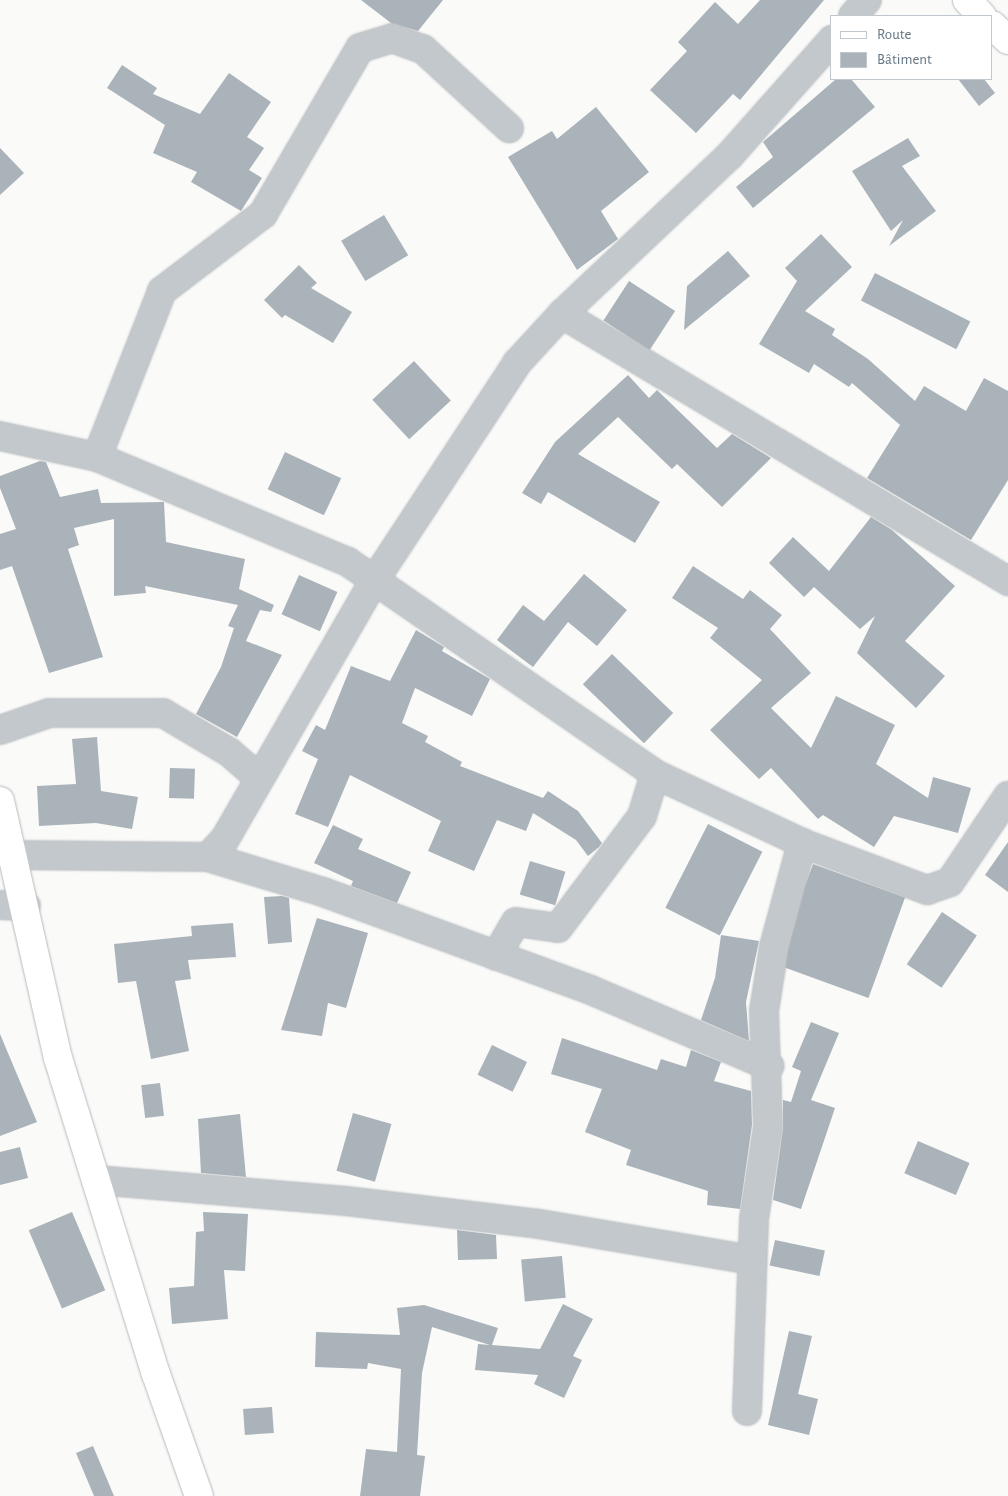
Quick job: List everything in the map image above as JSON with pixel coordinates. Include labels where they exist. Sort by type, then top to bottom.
[{"type":"main road","points":[[993,24],[1008,40]]},
{"type":"main road","points":[[0,801],[14,855],[13,905],[96,1180],[199,1496]]},
{"type":"street","points":[[854,15],[867,0]]},
{"type":"street","points":[[97,457],[162,291],[263,214],[360,48],[392,38],[423,49],[509,128]]},
{"type":"street","points":[[208,857],[225,839],[258,777],[374,581],[480,415],[517,363],[562,314],[692,194],[830,42]]},
{"type":"street","points":[[562,314],[1008,581]]},
{"type":"street","points":[[0,436],[97,457],[348,562],[655,774],[802,843],[927,890],[939,889],[950,882],[1008,796]]},
{"type":"street","points":[[0,730],[48,714],[163,713],[229,752],[258,777]]},
{"type":"street","points":[[496,956],[516,922],[558,928],[642,816],[655,774]]},
{"type":"street","points":[[747,1411],[752,1260],[768,1126],[768,1066],[764,1011],[769,971],[802,843]]},
{"type":"street","points":[[14,855],[208,857],[323,892],[496,956],[656,1016],[768,1066]]},
{"type":"street","points":[[96,1180],[346,1201],[539,1224],[752,1260]]},
{"type":"building","points":[[361,0],[443,0],[418,31],[391,23]]},
{"type":"building","points":[[760,0],[824,0],[740,100],[733,94],[696,133],[650,90],[687,51],[678,42],[715,2],[738,24]]},
{"type":"building","points":[[122,65],[157,88],[153,94],[200,114],[229,73],[271,102],[247,137],[264,148],[249,170],[262,178],[241,211],[191,182],[197,172],[153,153],[165,125],[107,88]]},
{"type":"building","points":[[835,80],[852,80],[875,107],[753,208],[736,187],[773,157],[763,142]]},
{"type":"building","points":[[959,80],[985,80],[995,93],[979,106]]},
{"type":"building","points":[[596,107],[649,172],[601,211],[618,239],[577,270],[508,157],[552,131],[557,139]]},
{"type":"building","points":[[908,138],[920,156],[902,166],[936,211],[889,246],[903,220],[891,231],[852,171]]},
{"type":"building","points":[[0,148],[24,173],[0,195]]},
{"type":"building","points":[[384,215],[408,255],[365,281],[341,241]]},
{"type":"building","points":[[821,234],[852,267],[805,311],[835,329],[832,335],[868,359],[915,401],[924,386],[966,411],[984,378],[1008,391],[1008,480],[971,540],[867,478],[900,425],[852,383],[849,387],[814,364],[809,373],[759,344],[797,281],[785,268]]},
{"type":"building","points":[[728,251],[750,276],[684,330],[687,286]]},
{"type":"building","points":[[299,265],[317,283],[311,288],[352,312],[333,343],[285,315],[282,318],[264,300]]},
{"type":"building","points":[[875,273],[970,322],[956,349],[861,301]]},
{"type":"building","points":[[629,281],[675,311],[650,350],[603,320]]},
{"type":"building","points":[[414,361],[451,400],[409,439],[372,400]]},
{"type":"building","points":[[628,375],[649,398],[657,390],[717,448],[732,434],[771,458],[722,507],[677,464],[672,469],[618,417],[578,454],[660,502],[635,543],[548,492],[541,504],[522,493],[555,442]]},
{"type":"building","points":[[285,452],[341,478],[324,515],[268,489]]},
{"type":"building","points":[[40,461],[46,462],[60,497],[98,489],[101,503],[164,502],[166,542],[245,559],[239,589],[274,605],[271,612],[260,610],[246,641],[282,655],[237,737],[196,714],[221,667],[234,628],[228,626],[238,605],[145,586],[146,593],[114,596],[114,519],[74,528],[79,545],[68,549],[103,657],[49,673],[12,566],[0,570],[0,534],[16,529],[0,488],[0,476]]},
{"type":"building","points":[[871,517],[892,530],[955,586],[905,641],[945,676],[916,708],[857,653],[875,616],[860,629],[814,587],[804,597],[769,563],[793,537],[829,571]]},
{"type":"building","points":[[693,566],[743,599],[750,590],[782,615],[770,629],[811,673],[771,708],[811,748],[836,696],[895,725],[876,764],[928,798],[933,777],[971,788],[958,833],[894,816],[874,847],[823,815],[818,819],[771,768],[759,779],[710,730],[762,680],[710,638],[718,628],[672,598]]},
{"type":"building","points":[[584,574],[627,610],[597,646],[568,622],[533,667],[497,640],[523,605],[544,621]]},
{"type":"building","points":[[299,575],[337,592],[320,631],[282,614]]},
{"type":"building","points":[[416,630],[444,647],[442,651],[490,679],[472,716],[415,688],[402,723],[428,736],[425,742],[462,762],[460,766],[543,798],[548,791],[578,811],[602,843],[588,856],[576,840],[533,813],[526,831],[497,820],[474,871],[428,851],[441,821],[350,775],[328,827],[295,814],[318,759],[302,751],[316,725],[325,730],[351,666],[390,681]]},
{"type":"building","points":[[612,654],[673,713],[644,743],[583,684]]},
{"type":"building","points":[[97,737],[101,791],[138,797],[132,829],[96,823],[39,826],[37,786],[76,784],[72,739]]},
{"type":"building","points":[[170,768],[195,769],[194,799],[169,798]]},
{"type":"building","points":[[708,824],[762,852],[720,935],[665,908]]},
{"type":"building","points":[[333,825],[363,839],[358,849],[411,872],[397,903],[351,886],[353,881],[314,863]]},
{"type":"building","points":[[1008,842],[1008,892],[985,875]]},
{"type":"building","points":[[530,861],[565,872],[555,905],[520,894]]},
{"type":"building","points":[[813,864],[905,898],[868,998],[776,965]]},
{"type":"building","points":[[282,896],[289,898],[292,942],[268,944],[264,897]]},
{"type":"building","points":[[942,912],[977,935],[942,988],[907,964]]},
{"type":"building","points":[[317,918],[368,933],[346,1008],[328,1003],[322,1036],[281,1030]]},
{"type":"building","points":[[233,923],[236,957],[188,960],[191,979],[175,981],[189,1051],[151,1059],[136,981],[118,983],[114,944],[192,936],[191,926]]},
{"type":"building","points":[[721,935],[759,941],[746,1002],[749,1041],[701,1020],[715,978]]},
{"type":"building","points":[[811,1022],[839,1033],[811,1100],[835,1108],[801,1209],[773,1200],[783,1128],[783,1100],[791,1102],[801,1071],[792,1067]]},
{"type":"building","points":[[0,1034],[37,1122],[0,1136]]},
{"type":"building","points":[[562,1038],[657,1070],[661,1059],[686,1067],[691,1050],[721,1062],[714,1081],[751,1091],[752,1125],[740,1209],[707,1205],[708,1191],[626,1165],[631,1150],[585,1132],[602,1089],[551,1074]]},
{"type":"building","points":[[492,1045],[527,1062],[513,1092],[478,1075]]},
{"type":"building","points":[[160,1083],[164,1116],[145,1118],[141,1085]]},
{"type":"building","points":[[353,1113],[391,1124],[375,1182],[336,1171]]},
{"type":"building","points":[[240,1114],[246,1177],[201,1173],[198,1119]]},
{"type":"building","points":[[918,1141],[970,1163],[956,1195],[904,1173]]},
{"type":"building","points":[[20,1147],[28,1178],[0,1185],[0,1152]]},
{"type":"building","points":[[72,1212],[105,1290],[62,1309],[29,1230]]},
{"type":"building","points":[[203,1212],[248,1214],[245,1271],[224,1270],[228,1319],[172,1324],[169,1288],[194,1286],[196,1232],[204,1231]]},
{"type":"building","points":[[457,1230],[496,1235],[497,1259],[458,1260]]},
{"type":"building","points":[[775,1240],[825,1251],[819,1276],[770,1265]]},
{"type":"building","points":[[562,1256],[566,1298],[525,1301],[521,1260]]},
{"type":"building","points":[[563,1304],[593,1319],[573,1356],[582,1360],[564,1398],[534,1384],[538,1375],[475,1370],[478,1344],[490,1345],[432,1327],[422,1373],[417,1455],[425,1456],[420,1496],[360,1496],[366,1449],[397,1452],[401,1369],[368,1363],[367,1369],[315,1367],[316,1332],[400,1335],[397,1308],[424,1305],[498,1328],[492,1345],[540,1349]]},
{"type":"building","points":[[789,1331],[812,1336],[798,1394],[818,1399],[809,1435],[768,1425]]},
{"type":"building","points":[[272,1407],[274,1433],[245,1435],[243,1409]]},
{"type":"building","points":[[93,1446],[114,1496],[94,1496],[76,1453]]}]
